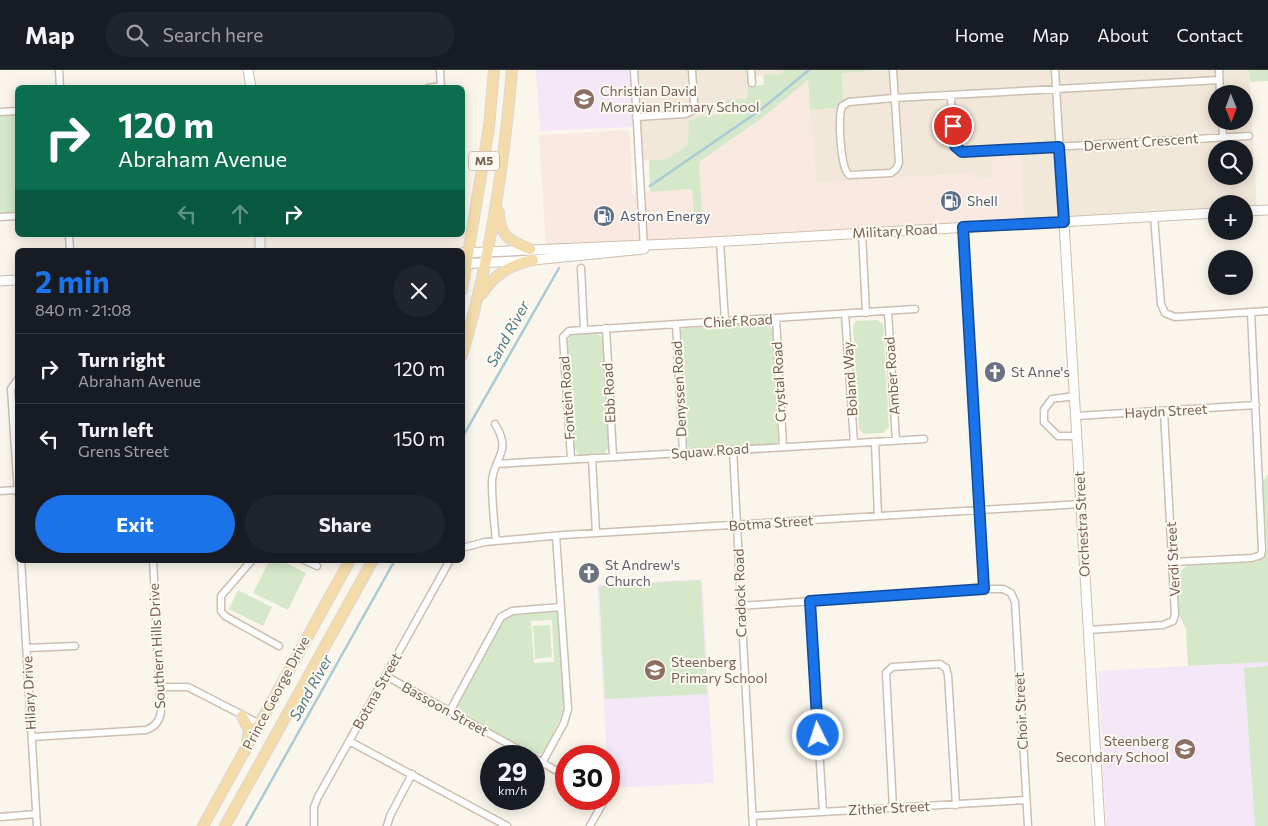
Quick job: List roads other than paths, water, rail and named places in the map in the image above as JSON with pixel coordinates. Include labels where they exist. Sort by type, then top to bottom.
[{"type":"main road","points":[[248,70],[250,85]]},
{"type":"main road","name":"M5","points":[[465,264],[489,127],[494,70]]},
{"type":"main road","name":"M5","points":[[465,344],[486,263],[500,178],[512,70]]},
{"type":"main road","points":[[500,178],[499,222],[502,233],[512,243],[530,249]]},
{"type":"main road","points":[[1253,211],[1268,210]]},
{"type":"main road","name":"Military Road","points":[[465,264],[533,260],[693,243],[1208,213]]},
{"type":"main road","name":"Orchestra Street","points":[[1064,222],[1100,826]]},
{"type":"main road","name":"Military Road","points":[[466,252],[644,247]]},
{"type":"main road","points":[[478,299],[492,280],[504,270],[533,260]]},
{"type":"main road","points":[[0,281],[15,280]]},
{"type":"main road","name":"Prince George Drive","points":[[203,826],[348,563]]},
{"type":"main road","name":"Prince George Drive","points":[[225,826],[371,563]]},
{"type":"main road","points":[[238,764],[249,734],[248,725],[242,716]]},
{"type":"street","points":[[59,70],[60,85]]},
{"type":"street","points":[[440,70],[441,85]]},
{"type":"street","points":[[634,70],[644,247]]},
{"type":"street","points":[[636,117],[685,114],[692,111],[694,103],[692,70]]},
{"type":"street","points":[[751,70],[752,83]]},
{"type":"street","points":[[893,70],[894,98],[899,162],[896,169],[891,173],[853,176],[845,171],[840,116],[845,103],[894,98],[1219,80]]},
{"type":"street","points":[[1055,70],[1064,222]]},
{"type":"street","points":[[1219,70],[1219,85]]},
{"type":"street","name":"Derwent Crescent","points":[[951,95],[954,142],[957,150],[962,152],[1248,136]]},
{"type":"street","points":[[0,112],[15,111]]},
{"type":"street","points":[[1223,130],[1223,137]]},
{"type":"street","points":[[0,217],[15,216]]},
{"type":"street","points":[[1154,216],[1161,304],[1165,314],[1175,317],[1268,311]]},
{"type":"street","points":[[740,606],[984,589],[963,227]]},
{"type":"street","points":[[862,233],[866,313]]},
{"type":"street","points":[[720,242],[725,321]]},
{"type":"street","points":[[581,268],[584,330]]},
{"type":"street","name":"Chief Road","points":[[563,337],[569,330],[888,312],[915,308]]},
{"type":"street","name":"Amber Road","points":[[888,312],[896,440]]},
{"type":"street","points":[[1173,562],[1252,558],[1261,555],[1263,545],[1251,312]]},
{"type":"street","name":"Boland Way","points":[[845,314],[854,443]]},
{"type":"street","name":"Crystal Road","points":[[776,318],[783,446]]},
{"type":"street","name":"Denyssen Road","points":[[676,324],[683,453]]},
{"type":"street","name":"Ebb Road","points":[[606,328],[613,457]]},
{"type":"street","name":"Fontein Road","points":[[563,337],[571,459]]},
{"type":"street","points":[[15,384],[12,389],[15,451]]},
{"type":"street","points":[[1074,396],[1052,399],[1044,410],[1044,422],[1058,436],[1077,436]]},
{"type":"street","name":"Haydn Street","points":[[1076,416],[1256,406]]},
{"type":"street","name":"Verdi Street","points":[[1088,630],[1163,625],[1173,621],[1176,609],[1164,412]]},
{"type":"street","points":[[495,424],[500,433],[503,448],[492,484],[496,541]]},
{"type":"street","name":"Squaw Road","points":[[497,464],[924,439]]},
{"type":"street","points":[[875,442],[878,516]]},
{"type":"street","name":"Cradock Road","points":[[733,450],[753,826]]},
{"type":"street","points":[[592,458],[596,533]]},
{"type":"street","points":[[1259,469],[1268,468]]},
{"type":"street","points":[[0,491],[15,492]]},
{"type":"street","name":"Botma Street","points":[[465,547],[476,543],[596,533],[1081,504]]},
{"type":"street","points":[[545,758],[564,723],[568,708],[556,536]]},
{"type":"street","name":"Hilary Drive","points":[[22,563],[37,826]]},
{"type":"street","name":"Southern Hills Drive","points":[[32,737],[151,728],[161,716],[153,563]]},
{"type":"street","points":[[249,563],[221,596],[221,610],[225,616],[279,646]]},
{"type":"street","points":[[310,563],[317,566]]},
{"type":"street","name":"Botma Street","points":[[314,826],[318,797],[448,563]]},
{"type":"street","name":"Choir Street","points":[[984,589],[1003,589],[1012,593],[1014,597],[1028,826]]},
{"type":"street","points":[[810,601],[823,812]]},
{"type":"street","points":[[450,711],[501,617],[518,610],[561,607]]},
{"type":"street","points":[[27,648],[75,646]]},
{"type":"street","points":[[893,808],[886,673],[892,667],[940,664],[946,668],[948,675],[956,805]]},
{"type":"street","name":"Bassoon Street","points":[[386,676],[510,745]]},
{"type":"street","points":[[160,687],[188,687],[260,724]]},
{"type":"street","points":[[349,741],[412,774],[496,823],[507,826]]},
{"type":"street","points":[[387,826],[412,774]]},
{"type":"street","name":"Zither Street","points":[[752,816],[1026,800]]},
{"type":"street","points":[[590,826],[598,810]]},
{"type":"street","points":[[0,817],[36,814]]},
{"type":"waterway","name":"Sand River","points":[[650,186],[759,111],[809,70]]},
{"type":"waterway","name":"Sand River","points":[[465,433],[559,268]]},
{"type":"waterway","name":"Sand River","points":[[246,826],[393,563]]},
{"type":"place","name":"Christian David Moravian Primary School","points":[[584,99]]},
{"type":"place","name":"Shell","points":[[951,201]]},
{"type":"place","name":"Astron Energy","points":[[604,216]]},
{"type":"place","name":"St Anne's","points":[[995,372]]},
{"type":"place","name":"St Andrew's Church","points":[[589,573]]},
{"type":"place","name":"Steenberg Primary School","points":[[655,670]]},
{"type":"place","name":"Steenberg Secondary School","points":[[1185,749]]}]
